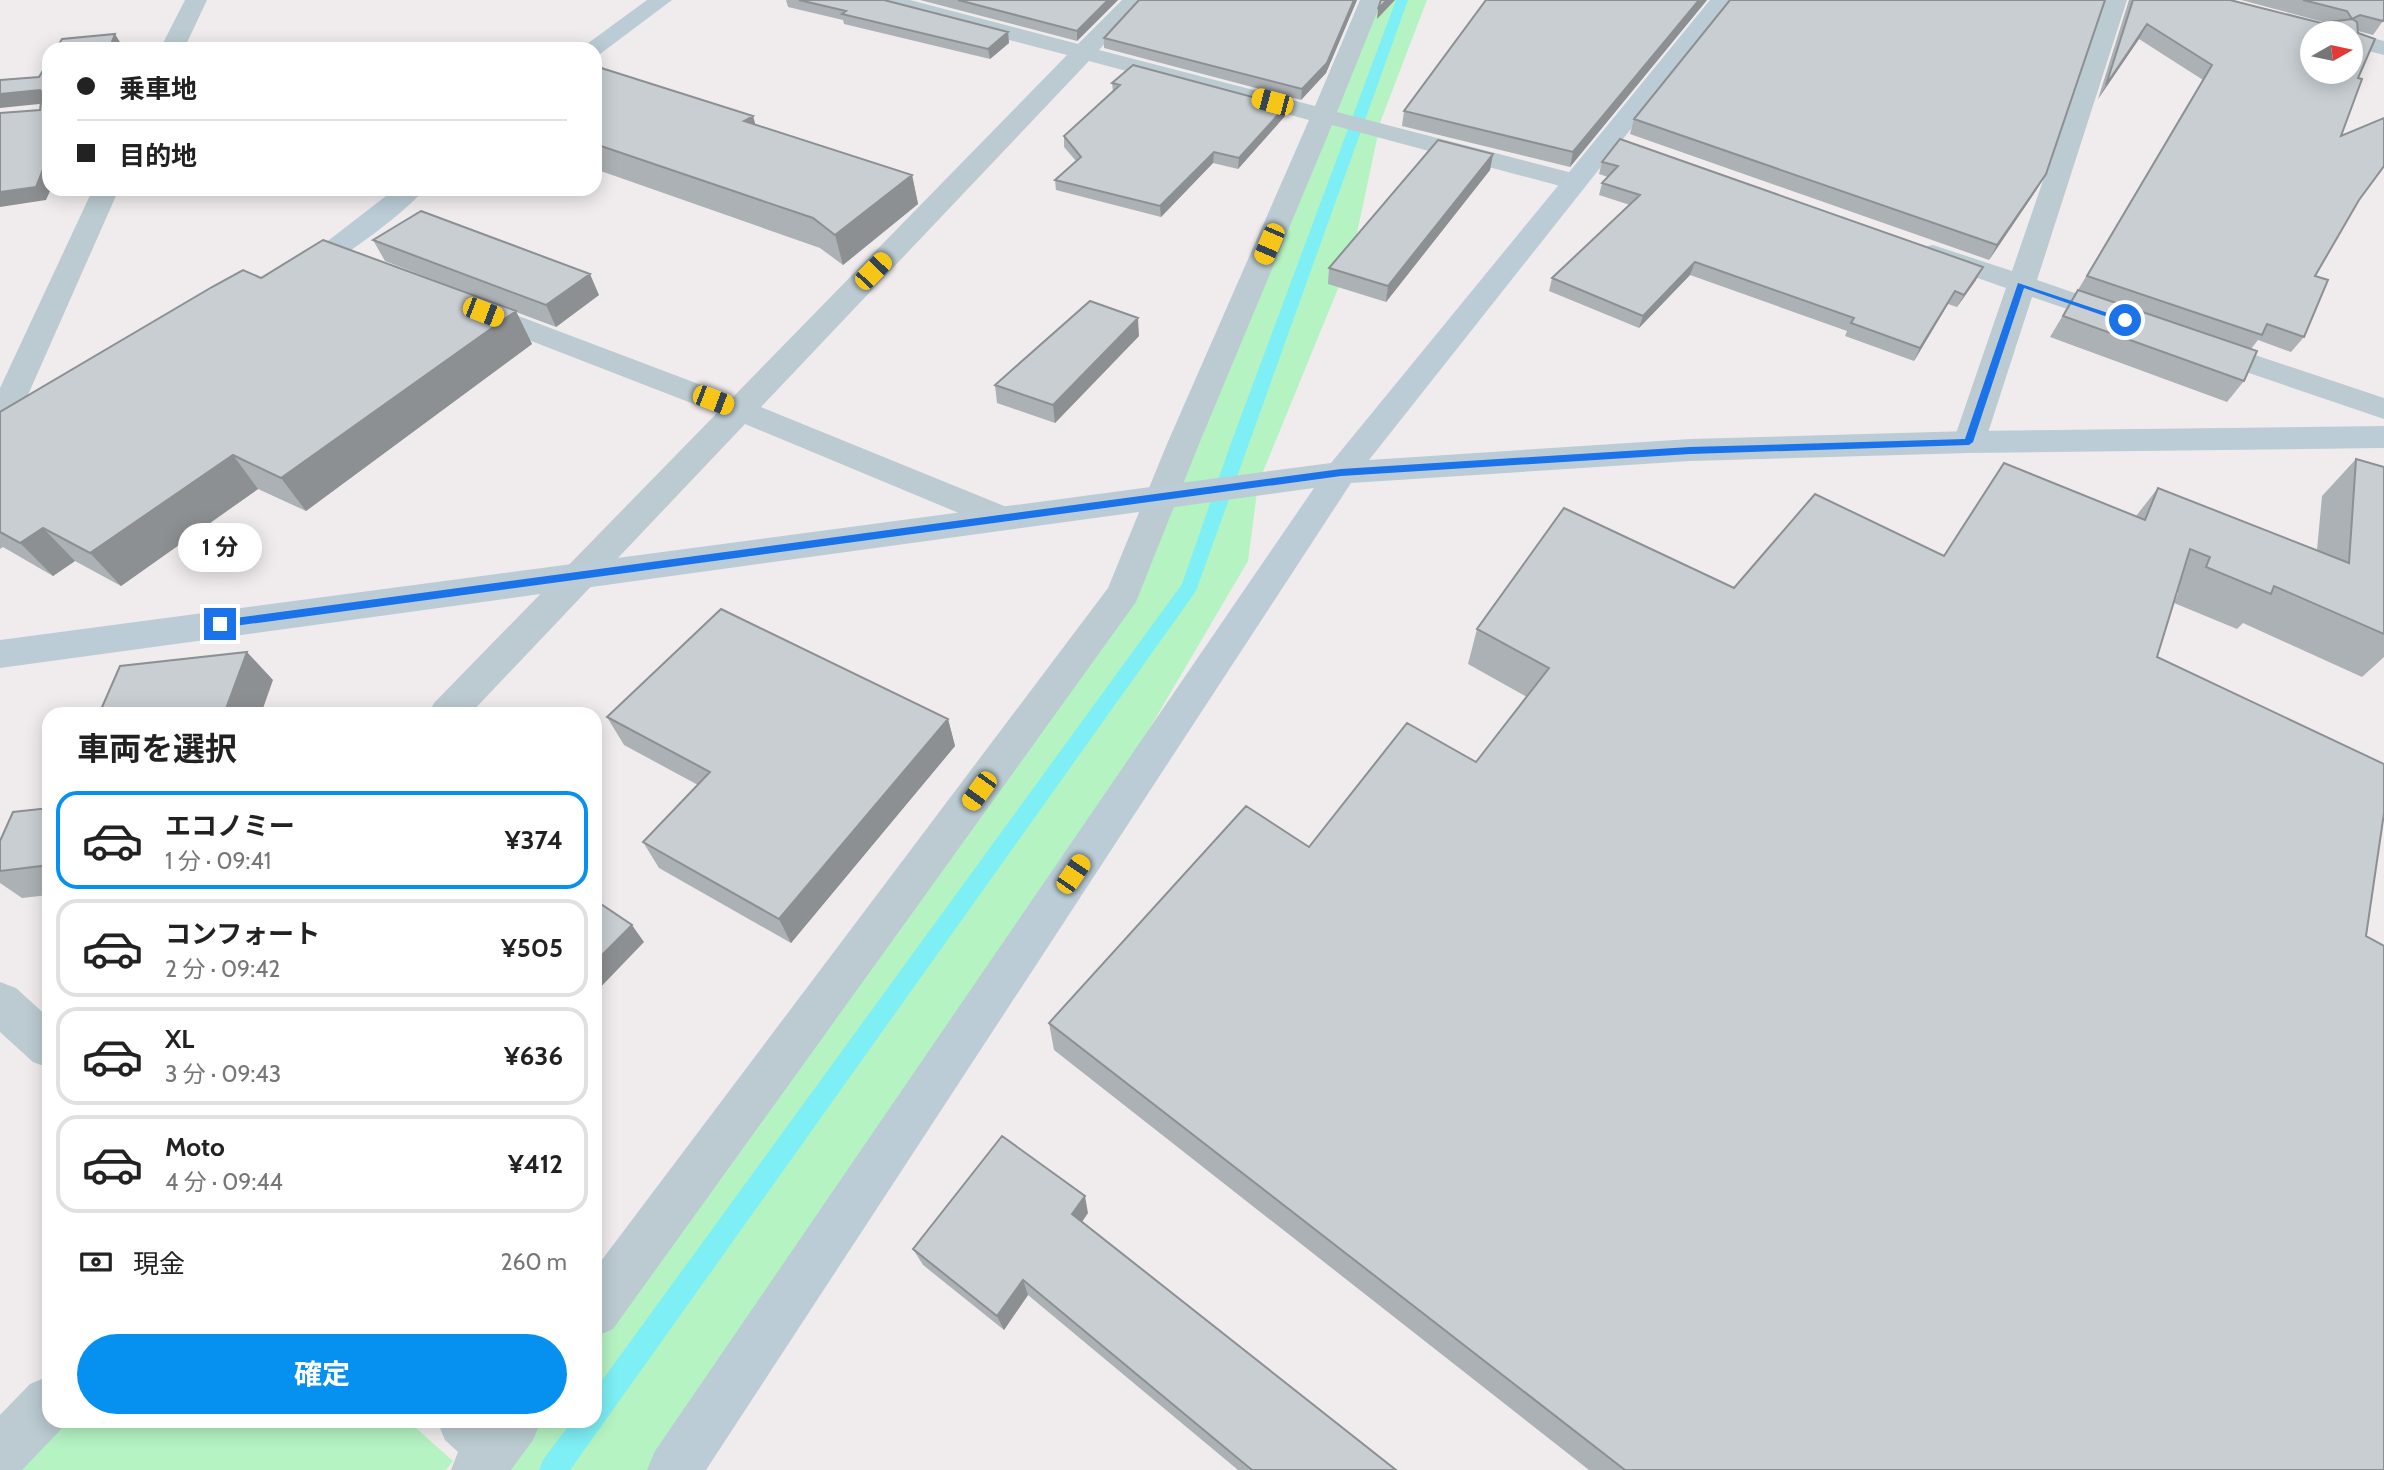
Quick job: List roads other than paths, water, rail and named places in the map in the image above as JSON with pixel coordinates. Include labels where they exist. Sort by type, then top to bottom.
[{"type":"street","points":[[175,42],[196,0]]},
{"type":"street","points":[[602,42],[662,0]]},
{"type":"street","points":[[884,0],[1575,182]]},
{"type":"street","points":[[454,707],[1134,0]]},
{"type":"street","points":[[602,1301],[1124,593],[1160,497],[1325,116],[1371,0]]},
{"type":"street","points":[[674,1470],[1341,473],[1575,182],[1623,143],[1722,0]]},
{"type":"street","points":[[1969,442],[2116,0]]},
{"type":"street","points":[[2363,42],[2384,48]]},
{"type":"street","points":[[0,422],[103,196]]},
{"type":"street","points":[[265,289],[342,258],[404,196]]},
{"type":"street","points":[[1906,243],[2384,409]]},
{"type":"street","points":[[444,297],[738,410],[1002,518]]},
{"type":"street","points":[[0,435],[35,416]]},
{"type":"street","points":[[0,654],[1341,473],[1690,450],[1969,442],[2384,437]]},
{"type":"street","points":[[0,1003],[42,1041]]},
{"type":"street","points":[[0,1454],[42,1410]]},
{"type":"waterway","points":[[602,1402],[1190,586],[1239,443],[1402,0]]},
{"type":"waterway","points":[[553,1470],[584,1428]]}]
